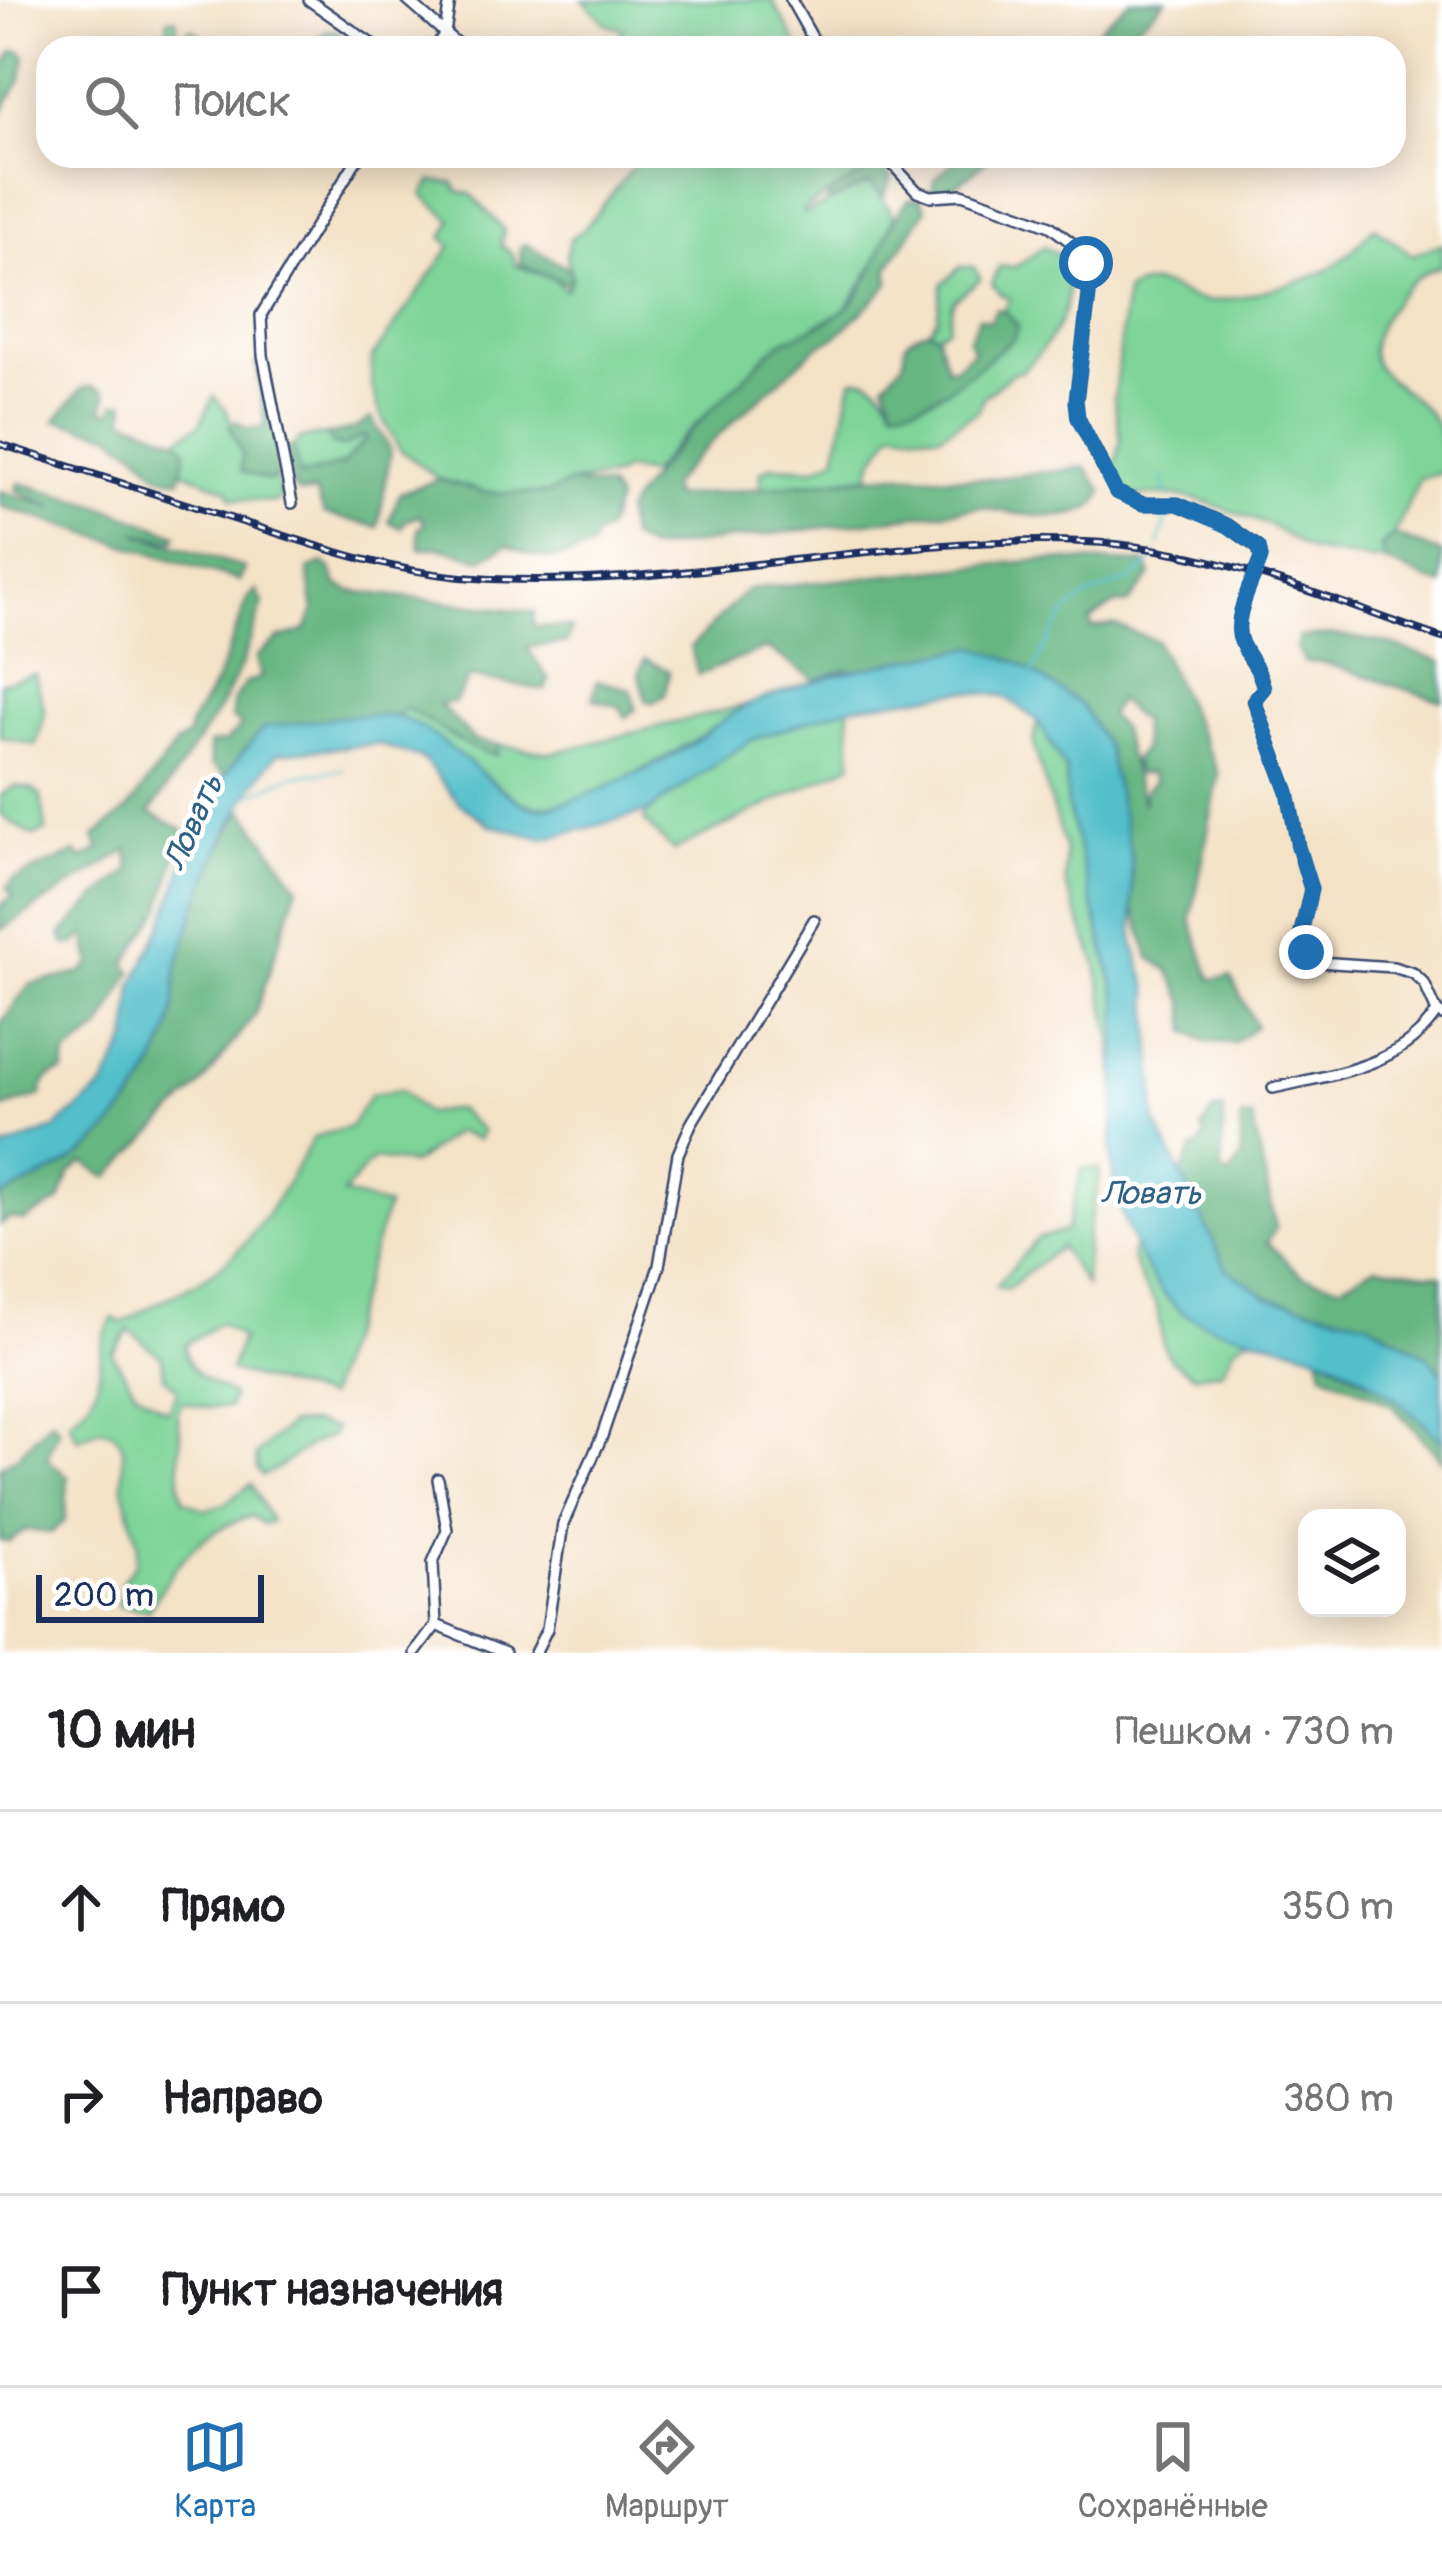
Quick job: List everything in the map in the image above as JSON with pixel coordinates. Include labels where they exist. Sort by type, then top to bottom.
[{"type":"street","points":[[309,0],[360,36]]},
{"type":"street","points":[[407,0],[448,36]]},
{"type":"street","points":[[443,36],[450,0]]},
{"type":"street","points":[[791,0],[811,36]]},
{"type":"street","points":[[292,503],[263,355],[261,315],[352,168]]},
{"type":"street","points":[[896,168],[917,190],[931,196],[962,194],[1050,226],[1076,246],[1086,263],[1089,295],[1078,418],[1108,480],[1130,501],[1178,504],[1228,526],[1259,548],[1261,558],[1238,622],[1241,643],[1258,664],[1264,688],[1254,700],[1288,792],[1311,889],[1300,939],[1318,962],[1393,967],[1413,973],[1424,983],[1440,1014],[1392,1056],[1273,1088]]},
{"type":"street","points":[[535,1653],[547,1629],[563,1524],[602,1436],[658,1266],[679,1154],[691,1124],[814,920]]},
{"type":"street","points":[[415,1653],[436,1624],[433,1562],[447,1530],[438,1479]]},
{"type":"street","points":[[436,1624],[505,1653]]},
{"type":"green space","points":[[583,0],[772,0],[792,36],[620,36],[623,29],[609,26]]},
{"type":"green space","points":[[1130,0],[1166,0],[1126,36],[1091,36]]},
{"type":"green space","points":[[168,19],[176,19],[178,36],[167,36]]},
{"type":"green space","points":[[13,51],[21,51],[26,58],[20,82],[0,115],[0,71]]},
{"type":"green space","points":[[632,168],[863,168],[865,172],[803,210],[805,214],[870,182],[894,215],[878,259],[845,310],[810,333],[781,343],[673,446],[651,474],[625,470],[547,494],[484,492],[439,479],[400,450],[381,416],[371,384],[372,358],[451,246],[443,238],[452,220],[423,195],[432,181],[454,183],[458,191],[471,194],[504,230],[501,245],[513,255],[515,265],[556,280],[565,290],[572,278],[566,257],[570,239],[583,230]]},
{"type":"green space","points":[[862,168],[886,168],[892,178],[883,198],[870,183],[828,201],[827,195],[865,173]]},
{"type":"green space","points":[[947,168],[978,168],[957,184],[941,189],[933,189],[935,179]]},
{"type":"green space","points":[[920,198],[926,209],[889,267],[889,283],[836,336],[813,350],[704,449],[670,486],[673,497],[895,474],[989,479],[1085,467],[1103,491],[1096,503],[1068,515],[981,507],[649,550],[629,537],[625,512],[665,459],[770,351],[845,309],[865,284],[899,211],[909,199]]},
{"type":"green space","points":[[1374,227],[1412,255],[1442,244],[1442,266],[1419,276],[1402,292],[1377,330],[1372,349],[1384,375],[1425,409],[1437,426],[1441,449],[1442,473],[1420,478],[1394,535],[1381,547],[1386,562],[1311,551],[1269,525],[1200,500],[1132,496],[1113,476],[1121,440],[1114,399],[1126,291],[1159,285],[1206,301],[1266,290],[1325,271]]},
{"type":"green space","points":[[526,244],[570,270],[568,284],[520,265],[521,247]]},
{"type":"green space","points":[[1044,247],[1067,259],[1068,293],[1060,322],[1034,359],[983,397],[979,410],[939,435],[894,430],[873,461],[869,476],[760,488],[761,472],[772,466],[815,468],[836,457],[852,380],[873,382],[894,407],[910,406],[942,393],[1012,339],[1017,326],[1004,310],[1010,298],[992,284],[999,267],[1015,267]]},
{"type":"green space","points":[[960,267],[974,267],[981,279],[953,301],[948,327],[937,334],[928,330],[937,319],[942,284]]},
{"type":"green space","points":[[996,309],[1004,310],[1018,326],[1013,339],[942,393],[894,407],[885,382],[904,361],[908,340],[928,330],[937,334],[947,368],[955,367],[974,350],[968,340],[979,317],[990,321]]},
{"type":"green space","points":[[261,360],[279,449],[276,478],[266,480],[241,471],[242,453],[229,426],[236,421],[247,428],[265,427],[256,362]]},
{"type":"green space","points":[[92,386],[107,397],[102,409],[113,412],[115,403],[126,403],[124,418],[177,439],[186,449],[180,479],[158,474],[115,435],[56,420],[82,388]]},
{"type":"green space","points":[[214,396],[227,412],[242,453],[266,480],[276,478],[281,497],[275,502],[232,498],[227,489],[182,471],[186,449],[177,439],[200,424]]},
{"type":"green space","points":[[371,418],[391,451],[378,527],[324,514],[316,493],[299,493],[294,488],[285,450],[293,446],[300,476],[342,465],[367,438],[364,435],[343,447],[333,445],[327,435],[354,429]]},
{"type":"green space","points":[[327,435],[333,445],[364,435],[367,439],[343,465],[299,476],[293,446],[302,438]]},
{"type":"green space","points":[[439,479],[484,492],[547,494],[571,483],[609,488],[617,500],[607,530],[595,537],[591,548],[549,558],[508,545],[481,559],[438,547],[420,549],[418,529],[425,523],[419,516],[405,521],[402,528],[389,522],[400,493]]},
{"type":"green space","points":[[19,483],[177,534],[174,541],[136,533],[245,568],[240,581],[0,506],[0,491],[56,508],[16,490]]},
{"type":"green space","points":[[1394,535],[1442,553],[1442,586],[1386,562],[1381,547]]},
{"type":"green space","points":[[1040,560],[1146,563],[1151,575],[1128,604],[1116,603],[1090,621],[1091,628],[1115,625],[1156,641],[1219,774],[1191,920],[1211,979],[1231,977],[1256,1026],[1234,1043],[1208,1042],[1188,1032],[1185,1003],[1169,970],[1150,958],[1133,906],[1131,855],[1081,705],[846,669],[816,680],[766,648],[698,675],[691,647],[748,589]],"holes":[[[1118,700],[1141,722],[1143,748],[1133,761],[1138,774],[1151,773],[1154,782],[1144,791],[1143,805],[1121,729],[1109,715]]]},
{"type":"green space","points":[[322,563],[331,569],[336,584],[351,591],[534,612],[533,626],[571,628],[567,643],[527,647],[549,680],[545,690],[469,677],[455,702],[439,704],[474,740],[498,745],[497,755],[461,742],[406,708],[396,717],[264,728],[225,775],[211,765],[209,744],[225,742],[241,726],[232,718],[233,701],[246,682],[261,678],[256,657],[278,639],[306,630],[314,611],[308,570]]},
{"type":"green space","points":[[256,590],[263,603],[242,664],[218,711],[150,813],[184,830],[161,908],[126,963],[132,972],[100,1030],[66,1056],[64,1072],[48,1080],[41,1096],[0,1109],[0,1024],[30,984],[82,973],[91,964],[86,936],[74,945],[65,944],[61,935],[130,871],[128,850],[0,930],[0,906],[13,896],[7,888],[13,880],[76,852],[82,859],[100,850],[94,837],[128,809],[176,744],[189,736],[189,726],[216,682],[249,597]]},
{"type":"green space","points":[[1335,635],[1386,643],[1442,662],[1442,701],[1325,663],[1304,662],[1296,649],[1299,637]]},
{"type":"green space","points":[[645,659],[669,671],[665,695],[652,703],[646,700],[639,673]]},
{"type":"green space","points":[[35,674],[45,714],[36,745],[0,737],[0,683]]},
{"type":"green space","points":[[597,681],[631,689],[636,709],[626,717],[619,706],[593,699]]},
{"type":"green space","points":[[750,704],[636,773],[600,790],[539,806],[518,800],[445,744],[396,717],[405,708],[461,742],[497,754],[498,745],[552,753]]},
{"type":"green space","points":[[849,707],[852,764],[673,851],[644,820],[647,812],[749,741]]},
{"type":"green space","points":[[1038,721],[1066,771],[1067,804],[1118,1002],[1116,1094],[1111,1033],[1096,962],[1066,886],[1065,849],[1033,744]]},
{"type":"green space","points":[[15,786],[41,796],[46,831],[33,836],[0,815],[0,796]]},
{"type":"green space","points":[[243,809],[298,886],[255,1014],[201,1085],[108,1178],[84,1162],[70,1173],[60,1201],[24,1221],[10,1218],[0,1225],[0,1198],[62,1167],[96,1143],[153,1070],[168,1036],[177,969],[190,922],[213,864]]},
{"type":"green space","points":[[401,1090],[426,1113],[457,1109],[482,1131],[478,1139],[456,1132],[412,1164],[373,1159],[343,1194],[387,1206],[327,1398],[230,1371],[241,1338],[220,1323],[185,1344],[194,1369],[232,1395],[229,1407],[183,1402],[177,1413],[184,1500],[205,1510],[225,1504],[251,1484],[271,1521],[263,1524],[252,1516],[202,1541],[179,1564],[148,1610],[118,1606],[122,1582],[136,1562],[138,1542],[123,1489],[123,1447],[114,1432],[100,1429],[78,1439],[69,1422],[94,1392],[107,1329],[113,1318],[123,1323],[211,1274],[230,1258],[262,1221],[314,1137],[350,1127],[371,1094]],"holes":[[[129,1330],[162,1357],[164,1376],[178,1390],[167,1411],[135,1390],[112,1353]]]},
{"type":"green space","points":[[1224,1109],[1221,1169],[1229,1177],[1241,1159],[1241,1118],[1252,1117],[1276,1228],[1267,1242],[1302,1276],[1341,1285],[1376,1266],[1442,1275],[1442,1375],[1418,1351],[1391,1334],[1272,1298],[1247,1286],[1226,1268],[1181,1174],[1193,1148],[1205,1137],[1201,1128],[1215,1110]]},
{"type":"green space","points":[[1082,1169],[1099,1169],[1100,1177],[1087,1234],[1085,1285],[1060,1247],[1007,1289],[995,1287],[1038,1238],[1066,1231]]},
{"type":"green space","points":[[1135,1241],[1158,1284],[1179,1308],[1254,1335],[1236,1345],[1222,1371],[1194,1375],[1171,1360],[1163,1345],[1157,1306],[1131,1256]]},
{"type":"green space","points":[[1319,1354],[1401,1400],[1442,1441],[1442,1460],[1392,1405],[1323,1372]]},
{"type":"green space","points":[[52,1419],[59,1429],[47,1458],[68,1477],[65,1521],[51,1533],[25,1530],[10,1542],[0,1541],[0,1467]]},
{"type":"green space","points":[[290,1424],[335,1429],[331,1436],[262,1476],[256,1455]]},
{"type":"water","name":"Ловать","points":[[976,647],[1020,663],[1081,705],[1107,747],[1131,855],[1134,943],[1149,991],[1156,1122],[1226,1268],[1268,1297],[1370,1322],[1429,1357],[1442,1375],[1442,1441],[1399,1401],[1350,1369],[1314,1353],[1189,1316],[1156,1284],[1141,1259],[1113,1176],[1118,1001],[1067,804],[1066,771],[1038,721],[1004,696],[964,691],[849,707],[749,741],[647,812],[545,839],[490,825],[458,802],[423,759],[378,744],[278,753],[231,824],[197,904],[180,958],[167,1038],[142,1088],[84,1152],[0,1198],[0,1150],[54,1129],[103,1088],[128,1040],[133,986],[166,916],[200,817],[215,787],[263,728],[350,716],[399,718],[435,736],[523,804],[549,807],[656,764],[755,702],[864,668]]},
{"type":"waterway","points":[[1163,477],[1167,495]]},
{"type":"waterway","points":[[1159,544],[1169,511]]},
{"type":"waterway","points":[[1033,672],[1053,632],[1074,606],[1131,579],[1156,554]]},
{"type":"waterway","points":[[248,796],[292,776],[343,770]]},
{"type":"railway","points":[[0,444],[317,546],[374,562],[461,577],[616,577],[928,546],[1084,542],[1176,553],[1221,564],[1442,638]]},
{"type":"route","points":[[1086,263],[1089,295],[1076,401],[1078,418],[1108,480],[1130,501],[1178,504],[1228,526],[1259,548],[1261,558],[1238,622],[1241,643],[1258,664],[1264,688],[1254,700],[1288,792],[1311,889],[1300,939],[1306,952]]}]
